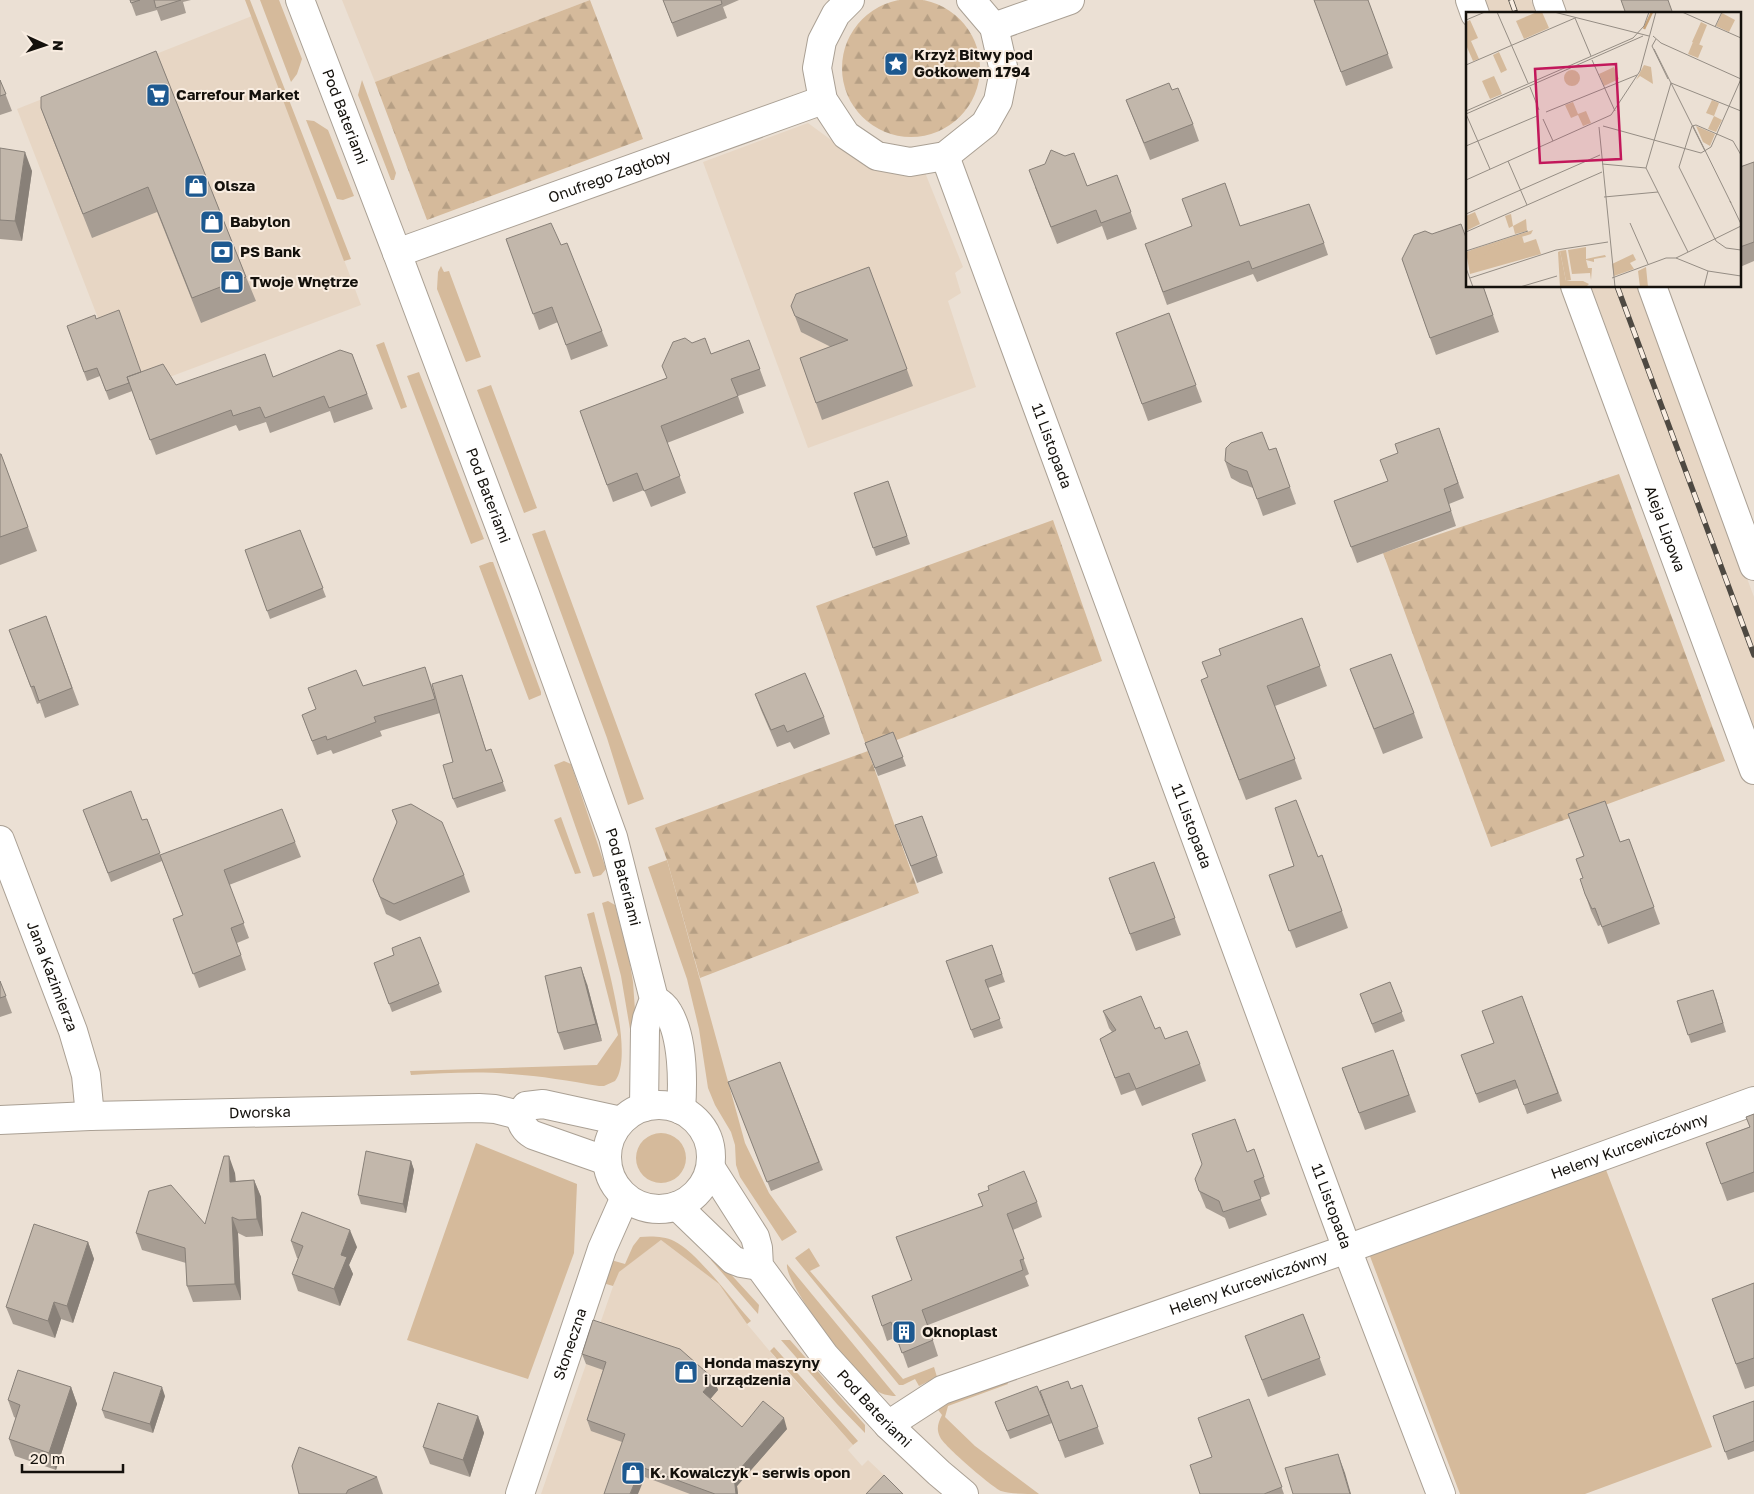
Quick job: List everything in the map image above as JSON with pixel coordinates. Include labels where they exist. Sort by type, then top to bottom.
[{"type":"street","name":"Pod Bateriami","points":[[300,0],[526,594],[613,837],[654,999],[668,1012],[679,1049],[682,1087],[681,1110]]},
{"type":"street","points":[[850,0],[836,14],[822,41],[818,68],[823,100],[846,135],[877,156],[910,162],[945,156],[986,124],[998,101],[1004,70],[994,27],[971,0]]},
{"type":"street","points":[[994,27],[1070,0]]},
{"type":"street","points":[[1470,0],[1474,12]]},
{"type":"street","points":[[1547,0],[1551,12]]},
{"type":"street","name":"Onufrego Zagłoby","points":[[397,253],[823,100]]},
{"type":"street","name":"11 Listopada","points":[[945,156],[1347,1249],[1440,1494]]},
{"type":"street","name":"Aleja Lipowa","points":[[1576,288],[1754,770]]},
{"type":"street","points":[[1653,288],[1754,566]]},
{"type":"street","name":"Jana Kazimierza","points":[[0,840],[74,1032],[86,1075],[90,1116]]},
{"type":"street","name":"Pod Bateriami","points":[[632,1114],[646,1018],[654,999]]},
{"type":"street","name":"Heleny Kurcewiczówny","points":[[888,1425],[942,1390],[1347,1249],[1754,1102]]},
{"type":"street","points":[[607,1161],[533,1135],[523,1127],[519,1115],[526,1106],[543,1104],[632,1114]]},
{"type":"street","name":"Pod Bateriami","points":[[666,1105],[681,1110],[695,1119],[705,1132],[710,1148],[710,1168],[707,1177],[700,1190],[690,1199],[677,1206],[664,1209],[650,1209],[637,1204],[625,1197],[616,1187],[610,1175],[607,1161],[612,1135],[632,1114],[666,1105]]},
{"type":"street","name":"Dworska","points":[[0,1120],[90,1116],[479,1108],[495,1109],[519,1115]]},
{"type":"street","name":"Pod Bateriami","points":[[710,1168],[755,1237],[759,1266],[825,1356],[888,1425],[964,1494]]},
{"type":"street","name":"Słoneczna","points":[[520,1494],[602,1249],[625,1197]]},
{"type":"street","points":[[677,1206],[733,1260],[759,1266]]},
{"type":"shaded area","points":[[342,0],[590,0],[375,82]]},
{"type":"shaded area","points":[[1485,0],[1531,0],[1535,12],[1489,12]]},
{"type":"shaded area","points":[[252,16],[361,305],[127,393],[17,109]]},
{"type":"shaded area","points":[[808,123],[857,159],[924,170],[963,267],[955,273],[961,293],[948,301],[976,387],[808,448],[703,162]]},
{"type":"shaded area","points":[[1592,288],[1639,288],[1754,597],[1754,726]]},
{"type":"shaded area","points":[[661,1240],[719,1284],[747,1324],[853,1445],[848,1450],[862,1466],[868,1460],[904,1494],[541,1494],[618,1272]]},
{"type":"green space","points":[[911,-1],[937,4],[960,19],[975,42],[980,68],[975,94],[960,117],[937,132],[911,137],[885,132],[862,117],[847,94],[842,68],[847,42],[862,19],[885,4]]},
{"type":"green space","points":[[245,0],[250,0],[351,259],[344,261]]},
{"type":"green space","points":[[260,0],[279,0],[302,59],[297,74],[291,82]]},
{"type":"green space","points":[[590,0],[643,139],[427,220],[375,82]]},
{"type":"green space","points":[[362,80],[396,173],[394,180],[391,180],[358,95]]},
{"type":"green space","points":[[306,120],[314,121],[328,130],[354,196],[343,200],[337,199]]},
{"type":"green space","points":[[441,266],[444,272],[449,271],[481,357],[466,362],[437,289],[438,272]]},
{"type":"green space","points":[[384,342],[407,407],[401,409],[376,345]]},
{"type":"green space","points":[[419,372],[484,539],[471,544],[407,376]]},
{"type":"green space","points":[[491,385],[537,508],[524,513],[477,390]]},
{"type":"green space","points":[[1619,474],[1725,761],[1491,847],[1383,553]]},
{"type":"green space","points":[[1053,520],[1102,661],[868,751],[816,606]]},
{"type":"green space","points":[[545,530],[644,799],[628,805],[607,738],[532,534]]},
{"type":"green space","points":[[493,562],[541,692],[541,695],[529,700],[479,566]]},
{"type":"green space","points":[[868,751],[919,893],[700,978],[667,860],[655,828]]},
{"type":"green space","points":[[564,761],[571,764],[606,869],[601,875],[593,877],[554,765]]},
{"type":"green space","points":[[561,817],[581,873],[575,874],[554,820]]},
{"type":"green space","points":[[667,860],[745,1143],[769,1193],[797,1232],[782,1241],[740,1177],[736,1165],[735,1145],[731,1132],[715,1105],[708,1088],[699,1029],[687,979],[648,867]]},
{"type":"green space","points":[[608,901],[615,905],[629,958],[636,1024],[631,1035],[621,976],[602,903]]},
{"type":"green space","points":[[594,912],[610,973],[620,1025],[622,1048],[620,1067],[615,1081],[599,1086],[544,1077],[499,1073],[411,1075],[410,1071],[597,1065],[618,1035],[587,914]]},
{"type":"green space","points":[[656,1133],[666,1133],[679,1140],[686,1153],[686,1163],[679,1176],[666,1183],[656,1183],[647,1179],[640,1172],[636,1163],[636,1153],[640,1144],[647,1137]]},
{"type":"green space","points":[[476,1143],[577,1184],[574,1253],[528,1379],[407,1340]]},
{"type":"green space","points":[[1603,1162],[1712,1447],[1585,1494],[1460,1494],[1368,1251]]},
{"type":"green space","points":[[640,1237],[666,1238],[683,1247],[714,1277],[751,1321],[747,1324],[719,1284],[661,1240],[619,1272],[613,1286],[603,1283],[611,1260],[625,1264],[633,1246]]},
{"type":"green space","points":[[809,1248],[820,1266],[810,1271],[903,1379],[934,1367],[937,1377],[919,1386],[915,1379],[899,1385],[795,1258]]},
{"type":"green space","points":[[715,1257],[759,1305],[758,1314],[711,1260]]},
{"type":"green space","points":[[787,1264],[896,1396],[890,1396],[874,1389],[852,1366],[808,1309],[789,1275]]},
{"type":"green space","points":[[781,1340],[790,1340],[865,1425],[865,1433],[837,1404]]},
{"type":"green space","points":[[774,1347],[858,1441],[853,1445],[770,1351]]},
{"type":"green space","points":[[1005,1378],[1008,1384],[948,1406],[945,1417],[975,1446],[1039,1494],[1001,1491],[958,1457],[943,1441],[938,1431],[942,1415],[935,1406]]},
{"type":"building","points":[[154,0],[181,0],[156,8]]},
{"type":"building","points":[[663,0],[721,0],[722,4],[672,23]]},
{"type":"building","points":[[1314,0],[1368,0],[1388,54],[1341,72]]},
{"type":"building","points":[[1621,0],[1668,0],[1672,12],[1625,12]]},
{"type":"building","points":[[156,51],[246,277],[192,298],[148,187],[83,214],[41,108],[41,97]]},
{"type":"building","points":[[0,80],[6,94],[0,96]]},
{"type":"building","points":[[1169,83],[1172,90],[1178,88],[1193,124],[1144,143],[1126,100]]},
{"type":"building","points":[[0,148],[25,152],[15,221],[0,220]]},
{"type":"building","points":[[1051,150],[1065,156],[1074,153],[1087,186],[1117,175],[1131,212],[1101,223],[1096,210],[1051,227],[1029,170],[1045,164]]},
{"type":"building","points":[[1754,162],[1754,242],[1742,246],[1742,166]]},
{"type":"building","points":[[1225,183],[1240,226],[1309,204],[1324,243],[1252,269],[1249,261],[1163,292],[1145,244],[1192,226],[1182,199]]},
{"type":"building","points":[[551,223],[561,245],[567,243],[602,331],[566,345],[552,307],[533,314],[506,239]]},
{"type":"building","points":[[1461,224],[1466,238],[1466,288],[1484,288],[1493,315],[1430,338],[1402,259],[1414,235],[1425,231],[1432,234]]},
{"type":"building","points":[[869,267],[907,369],[816,403],[800,358],[848,340],[795,316],[791,306],[796,294]]},
{"type":"building","points":[[119,310],[141,372],[127,377],[129,383],[106,391],[97,368],[84,372],[67,326],[95,315],[96,319]]},
{"type":"building","points":[[1169,313],[1196,385],[1142,404],[1116,333]]},
{"type":"building","points":[[685,338],[692,343],[705,338],[711,354],[749,340],[760,369],[731,379],[738,396],[661,426],[680,476],[644,491],[637,473],[607,485],[580,411],[667,378],[662,366],[673,342]]},
{"type":"building","points":[[340,350],[352,354],[367,394],[329,408],[324,396],[265,418],[260,407],[233,416],[231,410],[150,440],[127,377],[163,364],[176,385],[265,354],[273,377]]},
{"type":"building","points":[[1439,428],[1458,483],[1444,489],[1451,511],[1351,547],[1334,501],[1388,481],[1380,460],[1398,453],[1395,444]]},
{"type":"building","points":[[1262,432],[1269,450],[1276,448],[1290,487],[1257,499],[1247,471],[1225,461],[1226,448],[1231,443]]},
{"type":"building","points":[[0,454],[28,527],[0,537]]},
{"type":"building","points":[[888,481],[907,536],[873,548],[854,493]]},
{"type":"building","points":[[300,530],[323,588],[267,611],[245,550]]},
{"type":"building","points":[[46,616],[72,688],[39,701],[34,686],[31,687],[9,630]]},
{"type":"building","points":[[1302,618],[1320,666],[1267,686],[1295,759],[1239,780],[1201,680],[1208,677],[1202,662],[1221,655],[1219,649]]},
{"type":"building","points":[[1391,654],[1414,713],[1374,729],[1350,669]]},
{"type":"building","points":[[425,667],[435,699],[374,717],[376,722],[327,740],[326,736],[312,741],[302,715],[316,709],[308,688],[356,670],[363,686]]},
{"type":"building","points":[[805,673],[824,717],[787,732],[784,725],[771,730],[755,694]]},
{"type":"building","points":[[462,675],[486,751],[491,749],[503,782],[453,799],[443,765],[453,762],[432,684]]},
{"type":"building","points":[[893,732],[903,757],[875,768],[865,743]]},
{"type":"building","points":[[131,791],[142,820],[147,819],[160,853],[108,873],[83,810]]},
{"type":"building","points":[[1296,800],[1318,857],[1322,855],[1342,911],[1289,931],[1269,875],[1294,866],[1275,808]]},
{"type":"building","points":[[1605,801],[1620,842],[1629,839],[1654,907],[1602,927],[1595,908],[1592,909],[1585,894],[1580,879],[1583,878],[1576,859],[1584,856],[1568,814]]},
{"type":"building","points":[[411,804],[442,822],[464,875],[394,904],[380,897],[373,880],[397,822],[392,810]]},
{"type":"building","points":[[282,809],[295,842],[224,870],[244,923],[231,928],[241,955],[193,974],[173,919],[183,915],[160,855]]},
{"type":"building","points":[[922,816],[937,856],[911,866],[895,825]]},
{"type":"building","points":[[1154,862],[1175,918],[1130,934],[1109,878]]},
{"type":"building","points":[[420,937],[439,984],[389,1004],[374,963],[394,955],[392,948]]},
{"type":"building","points":[[992,945],[1002,974],[985,980],[1000,1019],[971,1030],[946,961]]},
{"type":"building","points":[[581,967],[596,1024],[558,1033],[545,976]]},
{"type":"building","points":[[0,981],[6,996],[0,998]]},
{"type":"building","points":[[1390,982],[1402,1012],[1372,1024],[1360,994]]},
{"type":"building","points":[[1713,990],[1723,1023],[1688,1035],[1677,1001]]},
{"type":"building","points":[[1141,996],[1155,1029],[1160,1027],[1165,1039],[1187,1031],[1200,1064],[1136,1089],[1129,1073],[1115,1078],[1100,1039],[1116,1030],[1103,1011]]},
{"type":"building","points":[[1522,996],[1558,1093],[1524,1105],[1515,1080],[1476,1094],[1461,1055],[1494,1043],[1482,1011]]},
{"type":"building","points":[[1393,1050],[1409,1095],[1359,1113],[1342,1068]]},
{"type":"building","points":[[780,1062],[819,1162],[767,1182],[728,1082]]},
{"type":"building","points":[[1754,1114],[1754,1172],[1721,1184],[1706,1143],[1750,1127],[1746,1117]]},
{"type":"building","points":[[1235,1119],[1247,1152],[1254,1149],[1264,1177],[1254,1181],[1261,1199],[1223,1212],[1219,1201],[1199,1191],[1195,1179],[1202,1164],[1192,1134]]},
{"type":"building","points":[[366,1151],[411,1161],[403,1204],[358,1195]]},
{"type":"building","points":[[224,1156],[229,1156],[230,1182],[254,1180],[257,1219],[239,1220],[232,1217],[235,1284],[187,1286],[185,1248],[136,1233],[149,1191],[171,1185],[205,1224]]},
{"type":"building","points":[[1024,1171],[1037,1202],[1007,1214],[1024,1259],[1020,1260],[1023,1270],[922,1310],[933,1340],[902,1353],[891,1322],[882,1326],[872,1296],[912,1280],[896,1237],[983,1206],[978,1194],[989,1190],[988,1186]]},
{"type":"building","points":[[302,1212],[350,1230],[341,1255],[347,1257],[334,1289],[292,1274],[303,1246],[291,1241]]},
{"type":"building","points":[[34,1224],[88,1242],[67,1306],[54,1302],[48,1321],[6,1307]]},
{"type":"building","points":[[1754,1283],[1754,1358],[1736,1364],[1712,1299]]},
{"type":"building","points":[[1303,1314],[1320,1358],[1262,1380],[1245,1336]]},
{"type":"building","points":[[593,1320],[680,1349],[714,1379],[703,1392],[742,1427],[763,1401],[784,1418],[734,1476],[736,1494],[715,1494],[641,1467],[630,1494],[604,1494],[625,1434],[587,1420],[606,1362],[582,1354]]},
{"type":"building","points":[[18,1370],[71,1387],[49,1453],[9,1439],[20,1405],[8,1400]]},
{"type":"building","points":[[114,1372],[162,1387],[150,1424],[102,1410]]},
{"type":"building","points":[[1068,1381],[1071,1389],[1082,1385],[1098,1427],[1059,1441],[1040,1391]]},
{"type":"building","points":[[1037,1386],[1049,1415],[1007,1431],[995,1402]]},
{"type":"building","points":[[1249,1399],[1282,1487],[1264,1494],[1200,1494],[1190,1465],[1212,1457],[1198,1418]]},
{"type":"building","points":[[1754,1401],[1754,1441],[1725,1452],[1713,1416]]},
{"type":"building","points":[[438,1403],[478,1416],[463,1460],[423,1447]]},
{"type":"building","points":[[299,1447],[377,1477],[348,1490],[346,1494],[299,1494],[292,1466]]},
{"type":"building","points":[[1338,1454],[1350,1494],[1293,1494],[1285,1468]]},
{"type":"building","points":[[884,1475],[903,1494],[866,1494]]},
{"type":"railway","points":[[1511,0],[1515,12]]},
{"type":"railway","points":[[1618,288],[1754,655]]},
{"type":"place","name":"Krzyż Bitwy pod Gołkowem 1794","points":[[896,64]]},
{"type":"place","name":"Carrefour Market","points":[[158,95]]},
{"type":"place","name":"Olsza","points":[[196,186]]},
{"type":"place","name":"Babylon","points":[[212,222]]},
{"type":"place","name":"PS Bank","points":[[222,252]]},
{"type":"place","name":"Twoje Wnętrze","points":[[232,282]]},
{"type":"place","name":"Oknoplast","points":[[904,1332]]},
{"type":"place","name":"Honda maszyny i urządzenia","points":[[686,1372]]},
{"type":"place","name":"K. Kowalczyk - serwis opon","points":[[633,1473]]}]
